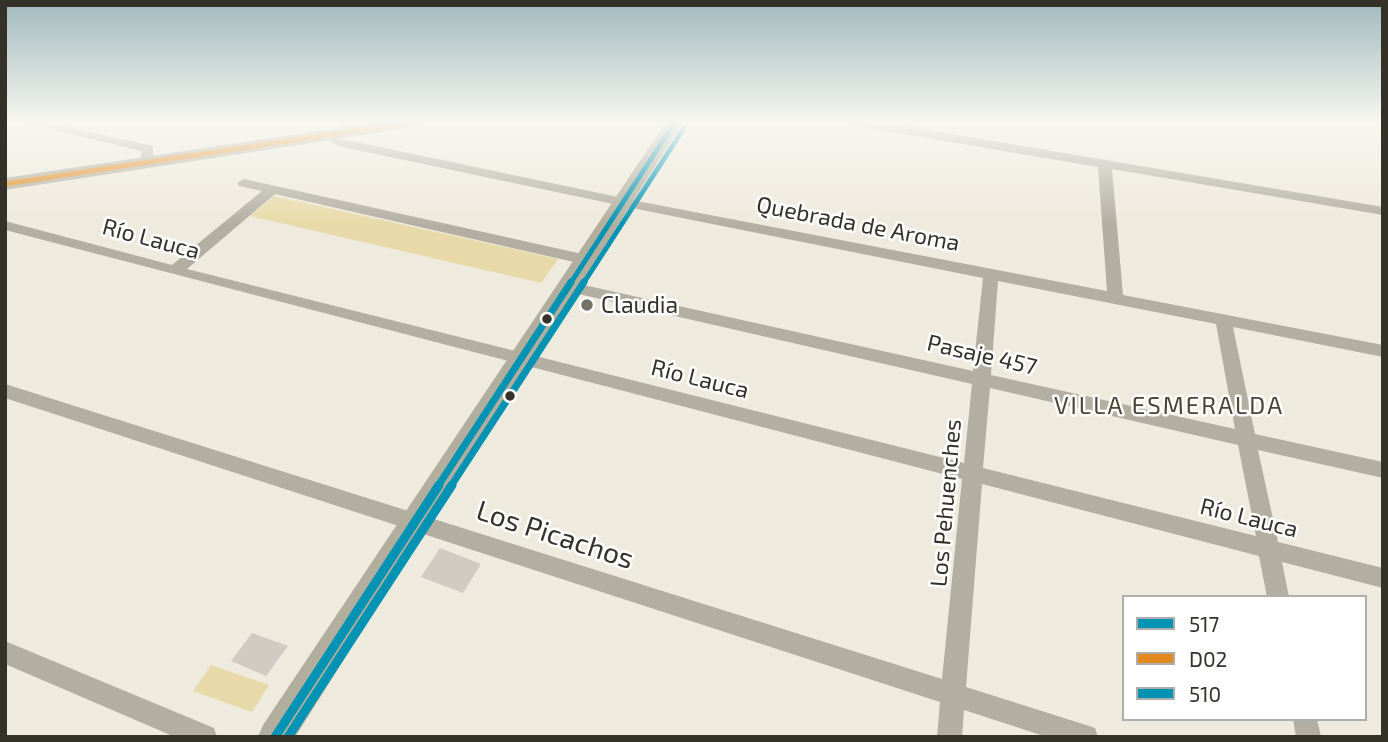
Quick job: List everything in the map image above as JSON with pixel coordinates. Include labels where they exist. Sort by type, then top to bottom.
[{"type":"main road","points":[[5,170],[141,157]]},
{"type":"main road","points":[[5,184],[144,157]]},
{"type":"main road","points":[[275,737],[653,157]]},
{"type":"street","name":"Quebrada de Aroma","points":[[409,157],[1383,351]]},
{"type":"street","points":[[1061,157],[1383,211]]},
{"type":"street","points":[[1105,164],[1115,298]]},
{"type":"street","points":[[244,183],[587,260]]},
{"type":"street","points":[[175,271],[272,190]]},
{"type":"street","name":"Río Lauca","points":[[5,225],[522,360],[1383,578]]},
{"type":"street","name":"Los Pehuenches","points":[[949,737],[991,273]]},
{"type":"street","name":"Pasaje 457","points":[[569,287],[1383,470]]},
{"type":"street","points":[[1223,319],[1278,595]]},
{"type":"street","name":"Los Picachos","points":[[5,391],[1086,737]]},
{"type":"street","points":[[5,652],[205,737]]},
{"type":"shaded area","points":[[274,196],[558,259],[541,283],[250,216]]},
{"type":"shaded area","points":[[211,665],[269,685],[252,712],[193,691]]},
{"type":"building","points":[[440,548],[481,564],[463,593],[421,577]]},
{"type":"building","points":[[252,633],[288,646],[266,676],[231,661]]},
{"type":"transit line","name":"D02","points":[[5,184],[185,157]]},
{"type":"transit line","name":"517","points":[[275,737],[652,157]]},
{"type":"transit line","name":"510","points":[[288,737],[665,157]]},
{"type":"place","name":"Claudia","points":[[587,305]]},
{"type":"district","name":"VILLA ESMERALDA","points":[[1169,406]]}]
